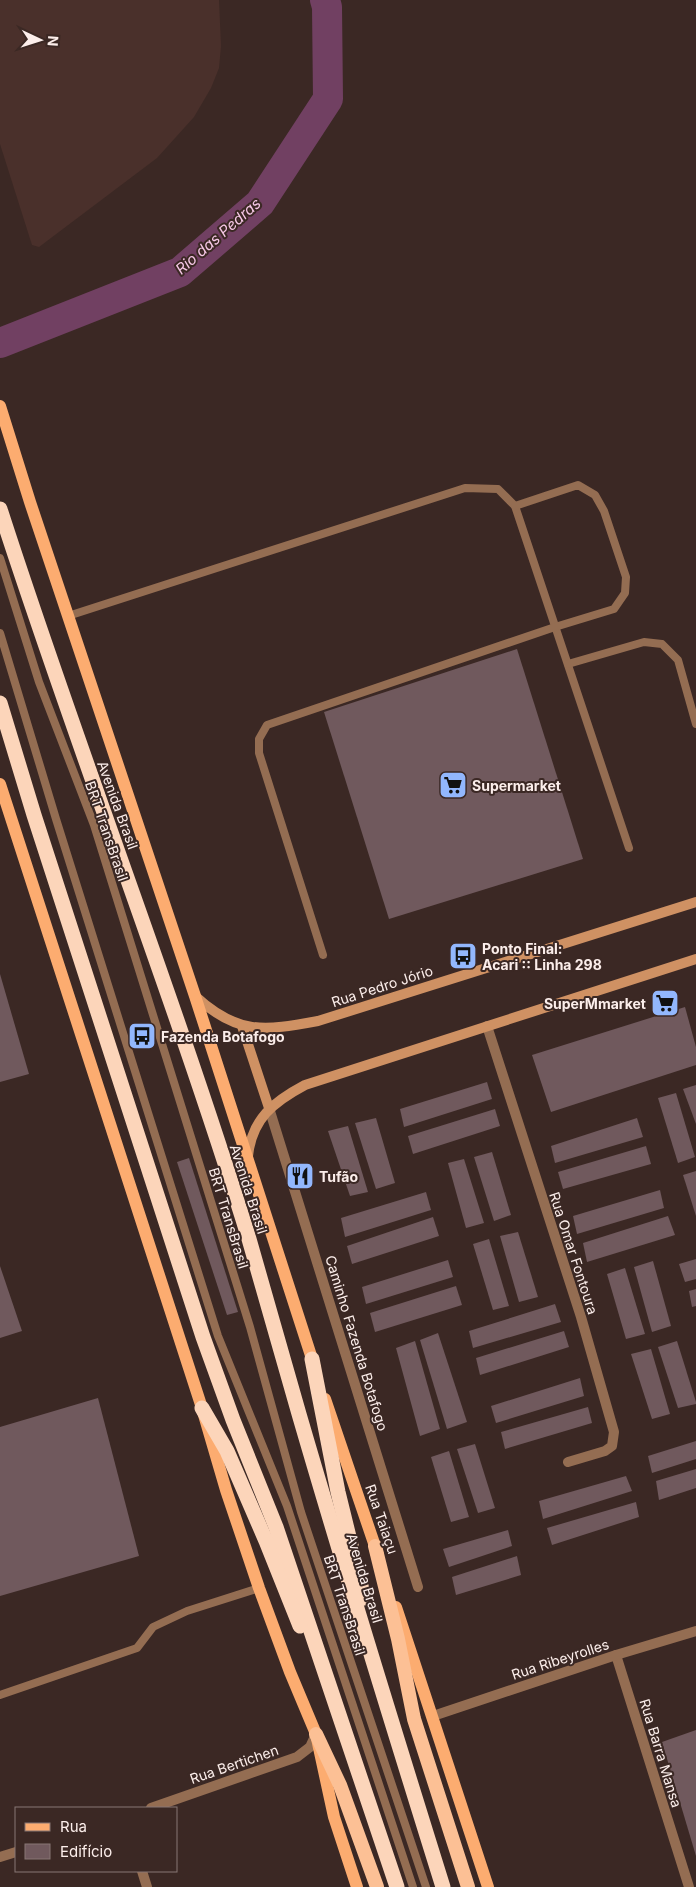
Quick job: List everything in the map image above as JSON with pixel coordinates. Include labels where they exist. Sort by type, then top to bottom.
[{"type":"highway","name":"Avenida Brasil","points":[[0,509],[55,675],[178,1023],[245,1228],[390,1720],[443,1887]]},
{"type":"highway","points":[[0,703],[34,815],[203,1337],[233,1420],[276,1527],[397,1887]]},
{"type":"highway","points":[[312,1359],[338,1492],[372,1631],[390,1720]]},
{"type":"highway","points":[[202,1408],[227,1452],[266,1541],[313,1658],[336,1704]]},
{"type":"highway","name":"Avenida Brasil","points":[[375,1546],[398,1638],[414,1719],[468,1887]]},
{"type":"highway","points":[[316,1734],[340,1785],[377,1887]]},
{"type":"main road","name":"Avenida Brasil","points":[[0,406],[248,1160]]},
{"type":"main road","points":[[0,784],[202,1408],[258,1588],[316,1734],[334,1817],[357,1887]]},
{"type":"main road","name":"Rua Pedro Jório","points":[[195,996],[223,1018],[242,1026],[272,1028],[318,1021],[696,902]]},
{"type":"main road","points":[[248,1160],[249,1145],[257,1126],[269,1108],[288,1094],[305,1085],[696,959]]},
{"type":"main road","points":[[242,1026],[269,1108]]},
{"type":"main road","name":"Rua Taiaçu","points":[[248,1160],[312,1359],[433,1716],[488,1887]]},
{"type":"street","name":"Rua Omar Fontoura","points":[[487,1026],[580,1317],[614,1432],[612,1446],[605,1451],[568,1462]]},
{"type":"street","name":"Caminho Fazenda Botafogo","points":[[269,1108],[418,1587]]},
{"type":"street","name":"Rua Ribeyrolles","points":[[433,1716],[616,1655],[696,1631]]},
{"type":"street","name":"Rua Barra Mansa","points":[[616,1655],[689,1887]]},
{"type":"street","name":"Rua Bertichen","points":[[154,1807],[297,1757],[310,1747],[316,1734]]},
{"type":"street","points":[[0,1857],[15,1852]]},
{"type":"street","points":[[142,1872],[147,1887]]},
{"type":"lane","points":[[323,955],[259,753],[259,739],[267,725],[614,608],[625,592],[626,577],[607,521],[595,495],[578,485],[515,506]]},
{"type":"lane","points":[[68,616],[465,488],[498,490],[515,506],[629,848]]},
{"type":"lane","name":"BRT TransBrasil","points":[[0,558],[39,682],[94,825],[247,1318],[301,1512],[426,1887]]},
{"type":"lane","name":"BRT TransBrasil","points":[[0,633],[56,819],[218,1336],[286,1506],[413,1887]]},
{"type":"lane","points":[[568,664],[644,642],[662,644],[678,660],[696,724]]},
{"type":"lane","points":[[0,1695],[136,1648],[153,1627],[187,1611],[258,1588]]},
{"type":"shaded area","points":[[0,0],[219,0],[221,46],[219,68],[211,88],[194,117],[157,158],[39,247],[32,245],[0,144]]},
{"type":"building","name":"Supermarket","points":[[517,649],[583,859],[389,919],[324,712]]},
{"type":"building","points":[[0,974],[29,1074],[0,1082]]},
{"type":"building","points":[[685,1007],[696,1047],[696,1065],[551,1112],[532,1055]]},
{"type":"building","points":[[487,1082],[492,1099],[404,1127],[400,1109]]},
{"type":"building","points":[[696,1085],[696,1124],[683,1089]]},
{"type":"building","points":[[676,1093],[695,1157],[678,1163],[658,1098]]},
{"type":"building","points":[[495,1109],[500,1126],[413,1154],[408,1136]]},
{"type":"building","points":[[376,1118],[395,1183],[376,1189],[355,1123]]},
{"type":"building","points":[[637,1118],[643,1137],[555,1163],[551,1146]]},
{"type":"building","points":[[348,1126],[368,1192],[350,1196],[328,1131]]},
{"type":"building","points":[[646,1146],[651,1164],[563,1189],[558,1172]]},
{"type":"building","points":[[492,1152],[511,1215],[494,1221],[474,1157]]},
{"type":"building","points":[[189,1158],[238,1312],[227,1315],[177,1162]]},
{"type":"building","points":[[464,1159],[484,1223],[466,1228],[448,1163]]},
{"type":"building","points":[[696,1171],[696,1216],[683,1175]]},
{"type":"building","points":[[660,1190],[664,1208],[577,1234],[573,1216]]},
{"type":"building","points":[[426,1192],[431,1210],[345,1237],[341,1218]]},
{"type":"building","points":[[668,1216],[675,1235],[587,1262],[583,1243]]},
{"type":"building","points":[[433,1217],[439,1236],[352,1264],[347,1246]]},
{"type":"building","points":[[518,1232],[538,1297],[519,1302],[500,1236]]},
{"type":"building","points":[[489,1239],[509,1306],[493,1310],[473,1244]]},
{"type":"building","points":[[696,1259],[696,1279],[685,1282],[679,1264]]},
{"type":"building","points":[[448,1260],[453,1277],[366,1304],[362,1287]]},
{"type":"building","points":[[653,1261],[671,1326],[652,1332],[634,1267]]},
{"type":"building","points":[[0,1266],[22,1331],[0,1338]]},
{"type":"building","points":[[625,1268],[645,1334],[626,1339],[607,1274]]},
{"type":"building","points":[[456,1286],[462,1305],[375,1332],[370,1313]]},
{"type":"building","points":[[696,1289],[696,1306],[692,1307],[689,1291]]},
{"type":"building","points":[[555,1304],[561,1322],[473,1348],[469,1331]]},
{"type":"building","points":[[564,1331],[569,1347],[480,1375],[476,1358]]},
{"type":"building","points":[[438,1333],[467,1422],[447,1429],[420,1340]]},
{"type":"building","points":[[415,1341],[440,1429],[420,1436],[396,1348]]},
{"type":"building","points":[[677,1341],[696,1402],[696,1404],[678,1408],[658,1347]]},
{"type":"building","points":[[651,1349],[670,1414],[652,1419],[631,1354]]},
{"type":"building","points":[[580,1378],[584,1396],[496,1423],[491,1406]]},
{"type":"building","points":[[98,1398],[139,1556],[0,1596],[0,1427]]},
{"type":"building","points":[[588,1407],[592,1423],[505,1449],[501,1432]]},
{"type":"building","points":[[696,1441],[696,1459],[652,1473],[648,1456]]},
{"type":"building","points":[[475,1444],[495,1508],[478,1513],[457,1449]]},
{"type":"building","points":[[449,1451],[469,1517],[451,1522],[431,1457]]},
{"type":"building","points":[[696,1469],[696,1488],[659,1500],[656,1481]]},
{"type":"building","points":[[626,1476],[632,1491],[543,1519],[539,1501]]},
{"type":"building","points":[[636,1502],[639,1517],[552,1545],[547,1528]]},
{"type":"building","points":[[508,1530],[512,1546],[449,1567],[443,1549]]},
{"type":"building","points":[[517,1556],[521,1575],[456,1595],[452,1577]]},
{"type":"building","points":[[696,1730],[696,1856],[662,1742]]},
{"type":"waterway","name":"Rio das Pedras","points":[[0,343],[180,272],[260,203],[328,99],[327,7],[325,0]]},
{"type":"place","name":"Supermarket","points":[[453,785]]},
{"type":"place","name":"Ponto Final: Acari :: Linha 298","points":[[463,956]]},
{"type":"place","name":"SuperMmarket","points":[[665,1003]]},
{"type":"place","name":"Fazenda Botafogo","points":[[142,1036]]},
{"type":"place","name":"Tufão","points":[[300,1176]]}]
